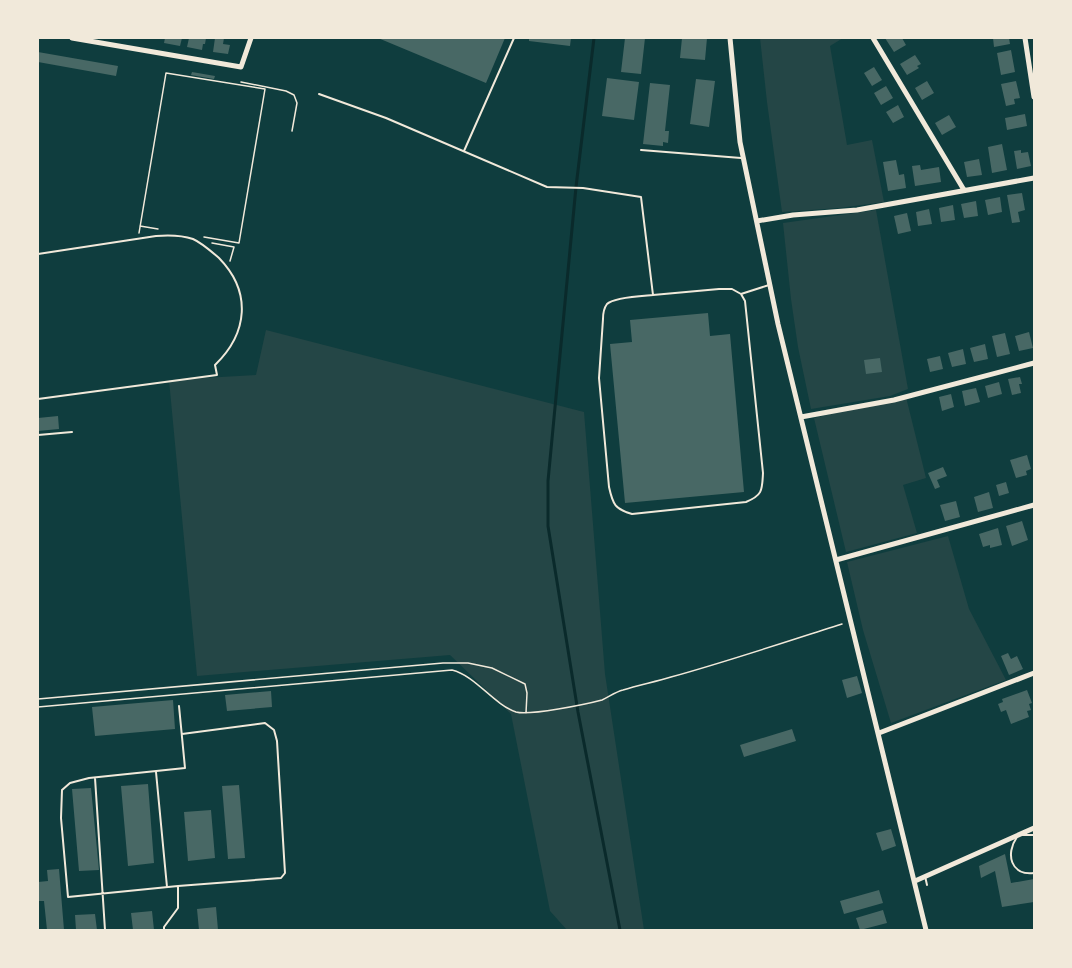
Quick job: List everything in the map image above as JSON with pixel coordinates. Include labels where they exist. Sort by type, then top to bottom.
[{"type":"street","points":[[72,38],[241,67],[250,38]]},
{"type":"street","points":[[730,38],[741,142],[769,285],[927,930]]},
{"type":"street","points":[[873,38],[964,190]]},
{"type":"street","points":[[1025,38],[1035,97]]},
{"type":"street","points":[[757,220],[857,210],[1035,178]]},
{"type":"street","points":[[801,417],[894,400],[1035,363]]},
{"type":"street","points":[[836,560],[1035,505]]},
{"type":"street","points":[[879,733],[1035,673]]},
{"type":"street","points":[[915,881],[1035,828]]},
{"type":"lane","points":[[464,151],[514,38]]},
{"type":"lane","points":[[319,94],[386,118],[547,187],[583,188],[641,197],[653,295]]},
{"type":"lane","points":[[641,150],[744,158]]},
{"type":"lane","points":[[38,254],[174,235],[194,240],[214,254],[228,268],[238,287],[241,300],[241,321],[234,342],[226,355],[215,365],[217,375],[38,399]]},
{"type":"lane","points":[[741,294],[769,285]]},
{"type":"lane","points":[[732,289],[741,294],[745,301],[763,472],[762,487],[756,498],[746,502],[632,514],[621,510],[612,502],[599,378],[604,311],[608,304],[615,300],[653,295],[732,289]]},
{"type":"lane","points":[[38,435],[72,432]]},
{"type":"lane","points":[[179,706],[185,768],[95,777],[70,783],[62,790],[68,897],[281,878],[285,873],[277,741],[274,730],[265,723],[182,734]]},
{"type":"lane","points":[[156,771],[167,887]]},
{"type":"lane","points":[[95,777],[105,930]]},
{"type":"lane","points":[[1035,835],[1019,836],[1011,850],[1012,861],[1018,870],[1023,873],[1035,873]]},
{"type":"lane","points":[[925,876],[927,885]]},
{"type":"lane","points":[[164,930],[178,908],[178,886]]},
{"type":"path","points":[[139,240],[166,73],[265,89],[239,243],[195,236]]},
{"type":"path","points":[[240,85],[241,82],[286,91],[294,95],[297,103],[292,131]]},
{"type":"path","points":[[140,226],[162,230]]},
{"type":"path","points":[[194,240],[234,247],[228,268]]},
{"type":"path","points":[[38,707],[452,670],[461,673],[516,712],[526,713],[565,708],[604,699],[621,690],[671,678],[847,622]]},
{"type":"path","points":[[38,699],[443,663],[468,663],[492,668],[525,684],[526,713]]},
{"type":"shaded area","points":[[760,38],[843,38],[830,46],[847,145],[872,140],[884,202],[782,212]]},
{"type":"shaded area","points":[[876,210],[908,389],[890,396],[811,409],[798,347],[783,223]]},
{"type":"shaded area","points":[[266,330],[584,412],[605,674],[644,930],[567,930],[550,911],[511,714],[450,655],[197,676],[169,380],[256,375]]},
{"type":"shaded area","points":[[906,397],[926,478],[903,485],[917,533],[846,552],[814,418]]},
{"type":"shaded area","points":[[948,536],[969,609],[1006,680],[891,723],[863,630],[847,562]]},
{"type":"building","points":[[165,38],[182,38],[180,46],[164,43]]},
{"type":"building","points":[[189,38],[206,38],[202,50],[187,47]]},
{"type":"building","points":[[215,38],[224,38],[223,44],[230,45],[228,54],[213,52]]},
{"type":"building","points":[[378,38],[505,38],[486,83]]},
{"type":"building","points":[[529,38],[571,38],[570,46],[529,41]]},
{"type":"building","points":[[625,38],[645,38],[641,74],[621,72]]},
{"type":"building","points":[[682,38],[707,38],[705,60],[680,58]]},
{"type":"building","points":[[885,38],[902,38],[906,45],[894,52]]},
{"type":"building","points":[[993,38],[1009,38],[1010,44],[994,47]]},
{"type":"building","points":[[1011,50],[1015,72],[1001,75],[997,53]]},
{"type":"building","points":[[38,52],[118,66],[116,76],[38,62]]},
{"type":"building","points":[[915,55],[921,64],[917,66],[919,68],[907,75],[900,64]]},
{"type":"building","points":[[874,67],[882,80],[872,86],[864,73]]},
{"type":"building","points":[[192,72],[215,76],[214,79],[191,75]]},
{"type":"building","points":[[607,78],[639,82],[634,120],[602,116]]},
{"type":"building","points":[[696,79],[715,81],[709,127],[690,124]]},
{"type":"building","points":[[927,81],[934,93],[922,100],[915,88]]},
{"type":"building","points":[[1016,81],[1020,98],[1014,99],[1015,104],[1006,106],[1001,84]]},
{"type":"building","points":[[650,83],[670,85],[665,131],[669,131],[668,143],[663,142],[663,146],[643,144]]},
{"type":"building","points":[[886,86],[893,98],[881,105],[874,93]]},
{"type":"building","points":[[898,105],[904,117],[893,123],[886,112]]},
{"type":"building","points":[[1025,114],[1027,126],[1007,130],[1005,118]]},
{"type":"building","points":[[949,115],[956,127],[942,135],[935,123]]},
{"type":"building","points":[[1002,144],[1007,170],[992,173],[988,147]]},
{"type":"building","points":[[1021,150],[1021,153],[1028,152],[1031,166],[1017,169],[1014,151]]},
{"type":"building","points":[[979,159],[982,175],[967,177],[964,162]]},
{"type":"building","points":[[896,160],[899,175],[904,174],[906,188],[888,191],[883,162]]},
{"type":"building","points":[[920,165],[921,170],[939,167],[941,182],[915,186],[912,166]]},
{"type":"building","points":[[1022,193],[1025,210],[1018,212],[1020,222],[1012,223],[1007,195]]},
{"type":"building","points":[[1000,197],[1002,212],[988,215],[985,200]]},
{"type":"building","points":[[976,201],[978,216],[964,218],[961,204]]},
{"type":"building","points":[[953,205],[955,220],[941,222],[939,208]]},
{"type":"building","points":[[929,209],[932,224],[918,226],[916,212]]},
{"type":"building","points":[[907,213],[911,231],[898,234],[894,216]]},
{"type":"building","points":[[708,313],[710,336],[730,334],[744,492],[625,503],[610,344],[632,342],[630,320]]},
{"type":"building","points":[[1029,332],[1033,348],[1019,351],[1015,336]]},
{"type":"building","points":[[1005,333],[1010,354],[997,357],[992,336]]},
{"type":"building","points":[[985,344],[988,359],[974,362],[970,348]]},
{"type":"building","points":[[963,349],[966,364],[952,367],[948,353]]},
{"type":"building","points":[[940,356],[943,369],[930,372],[927,359]]},
{"type":"building","points":[[880,358],[882,372],[866,374],[864,360]]},
{"type":"building","points":[[1020,377],[1021,393],[1012,395],[1008,379]]},
{"type":"building","points":[[999,382],[1002,394],[988,398],[985,386]]},
{"type":"building","points":[[976,388],[980,402],[965,406],[962,391]]},
{"type":"building","points":[[951,394],[954,407],[942,411],[939,397]]},
{"type":"building","points":[[58,416],[59,429],[38,431],[38,418]]},
{"type":"building","points":[[1027,455],[1031,469],[1026,471],[1027,475],[1016,478],[1010,460]]},
{"type":"building","points":[[943,467],[947,476],[937,480],[940,487],[935,489],[928,473]]},
{"type":"building","points":[[1006,482],[1009,493],[999,496],[996,485]]},
{"type":"building","points":[[989,492],[993,508],[978,512],[974,497]]},
{"type":"building","points":[[956,501],[960,517],[945,521],[940,505]]},
{"type":"building","points":[[1022,521],[1028,540],[1012,546],[1006,526]]},
{"type":"building","points":[[998,528],[1002,545],[983,547],[979,534]]},
{"type":"building","points":[[1008,653],[1011,659],[1017,656],[1023,669],[1009,675],[1001,656]]},
{"type":"building","points":[[857,676],[862,693],[847,698],[842,680]]},
{"type":"building","points":[[1027,690],[1032,703],[1029,704],[1031,710],[1027,711],[1029,717],[1011,724],[1006,710],[1001,712],[998,704],[1003,702],[1002,699]]},
{"type":"building","points":[[271,691],[272,707],[227,711],[225,695]]},
{"type":"building","points":[[173,700],[175,729],[95,736],[92,707]]},
{"type":"building","points":[[792,729],[796,741],[744,757],[740,745]]},
{"type":"building","points":[[148,784],[154,863],[128,866],[121,786]]},
{"type":"building","points":[[239,785],[245,858],[228,859],[222,786]]},
{"type":"building","points":[[91,788],[99,870],[79,871],[72,789]]},
{"type":"building","points":[[211,810],[215,858],[188,861],[184,812]]},
{"type":"building","points":[[891,829],[896,846],[882,851],[876,833]]},
{"type":"building","points":[[1005,854],[1011,883],[1034,879],[1034,902],[1002,907],[995,871],[981,878],[979,866]]},
{"type":"building","points":[[59,869],[64,930],[47,930],[44,901],[38,901],[38,882],[48,881],[47,870]]},
{"type":"building","points":[[879,890],[883,903],[844,914],[840,901]]},
{"type":"building","points":[[216,907],[218,930],[199,930],[197,909]]},
{"type":"building","points":[[883,910],[887,923],[860,930],[856,918]]},
{"type":"building","points":[[152,911],[154,930],[133,930],[131,913]]},
{"type":"building","points":[[95,914],[97,930],[76,930],[75,915]]},
{"type":"waterway","points":[[594,38],[576,187],[548,481],[548,526],[578,712],[620,930]]}]
